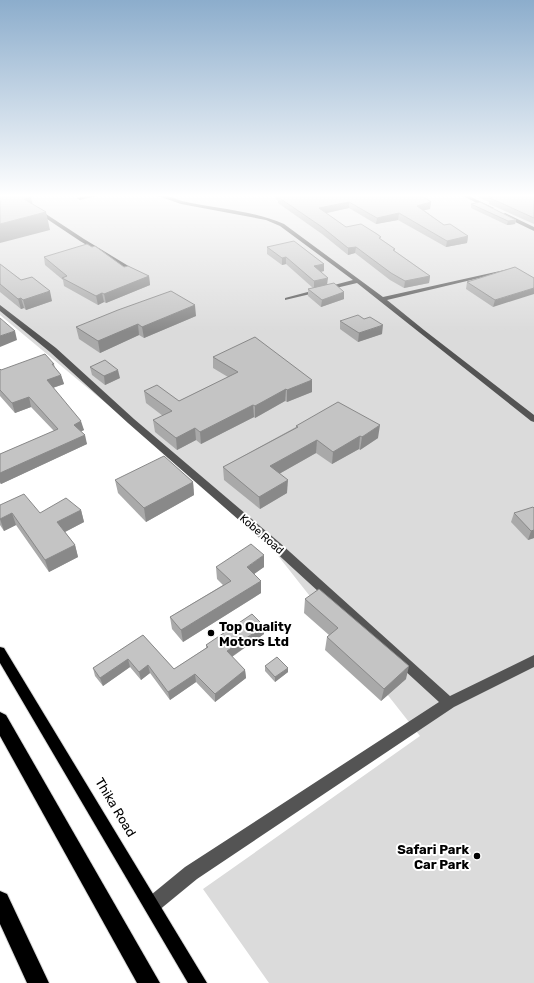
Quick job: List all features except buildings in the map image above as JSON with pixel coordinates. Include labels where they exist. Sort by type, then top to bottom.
[{"type":"highway","points":[[0,720],[149,983]]},
{"type":"highway","points":[[0,901],[38,983]]},
{"type":"main road","name":"Thika Road","points":[[0,652],[198,983]]},
{"type":"street","points":[[83,241],[141,275]]},
{"type":"street","points":[[304,241],[382,299],[421,332],[534,419]]},
{"type":"street","points":[[382,299],[507,270]]},
{"type":"street","points":[[287,299],[358,282]]},
{"type":"street","name":"Kobe Road","points":[[0,307],[53,350],[131,421],[276,546],[449,703]]},
{"type":"street","points":[[152,905],[191,873],[449,703],[534,661]]},
{"type":"shaded area","points":[[0,241],[534,241],[534,983],[269,983],[203,889],[420,736],[257,529],[0,315]]},
{"type":"place","name":"Top Quality Motors Ltd","points":[[211,633]]},
{"type":"place","name":"Safari Park Car Park","points":[[477,856]]}]
